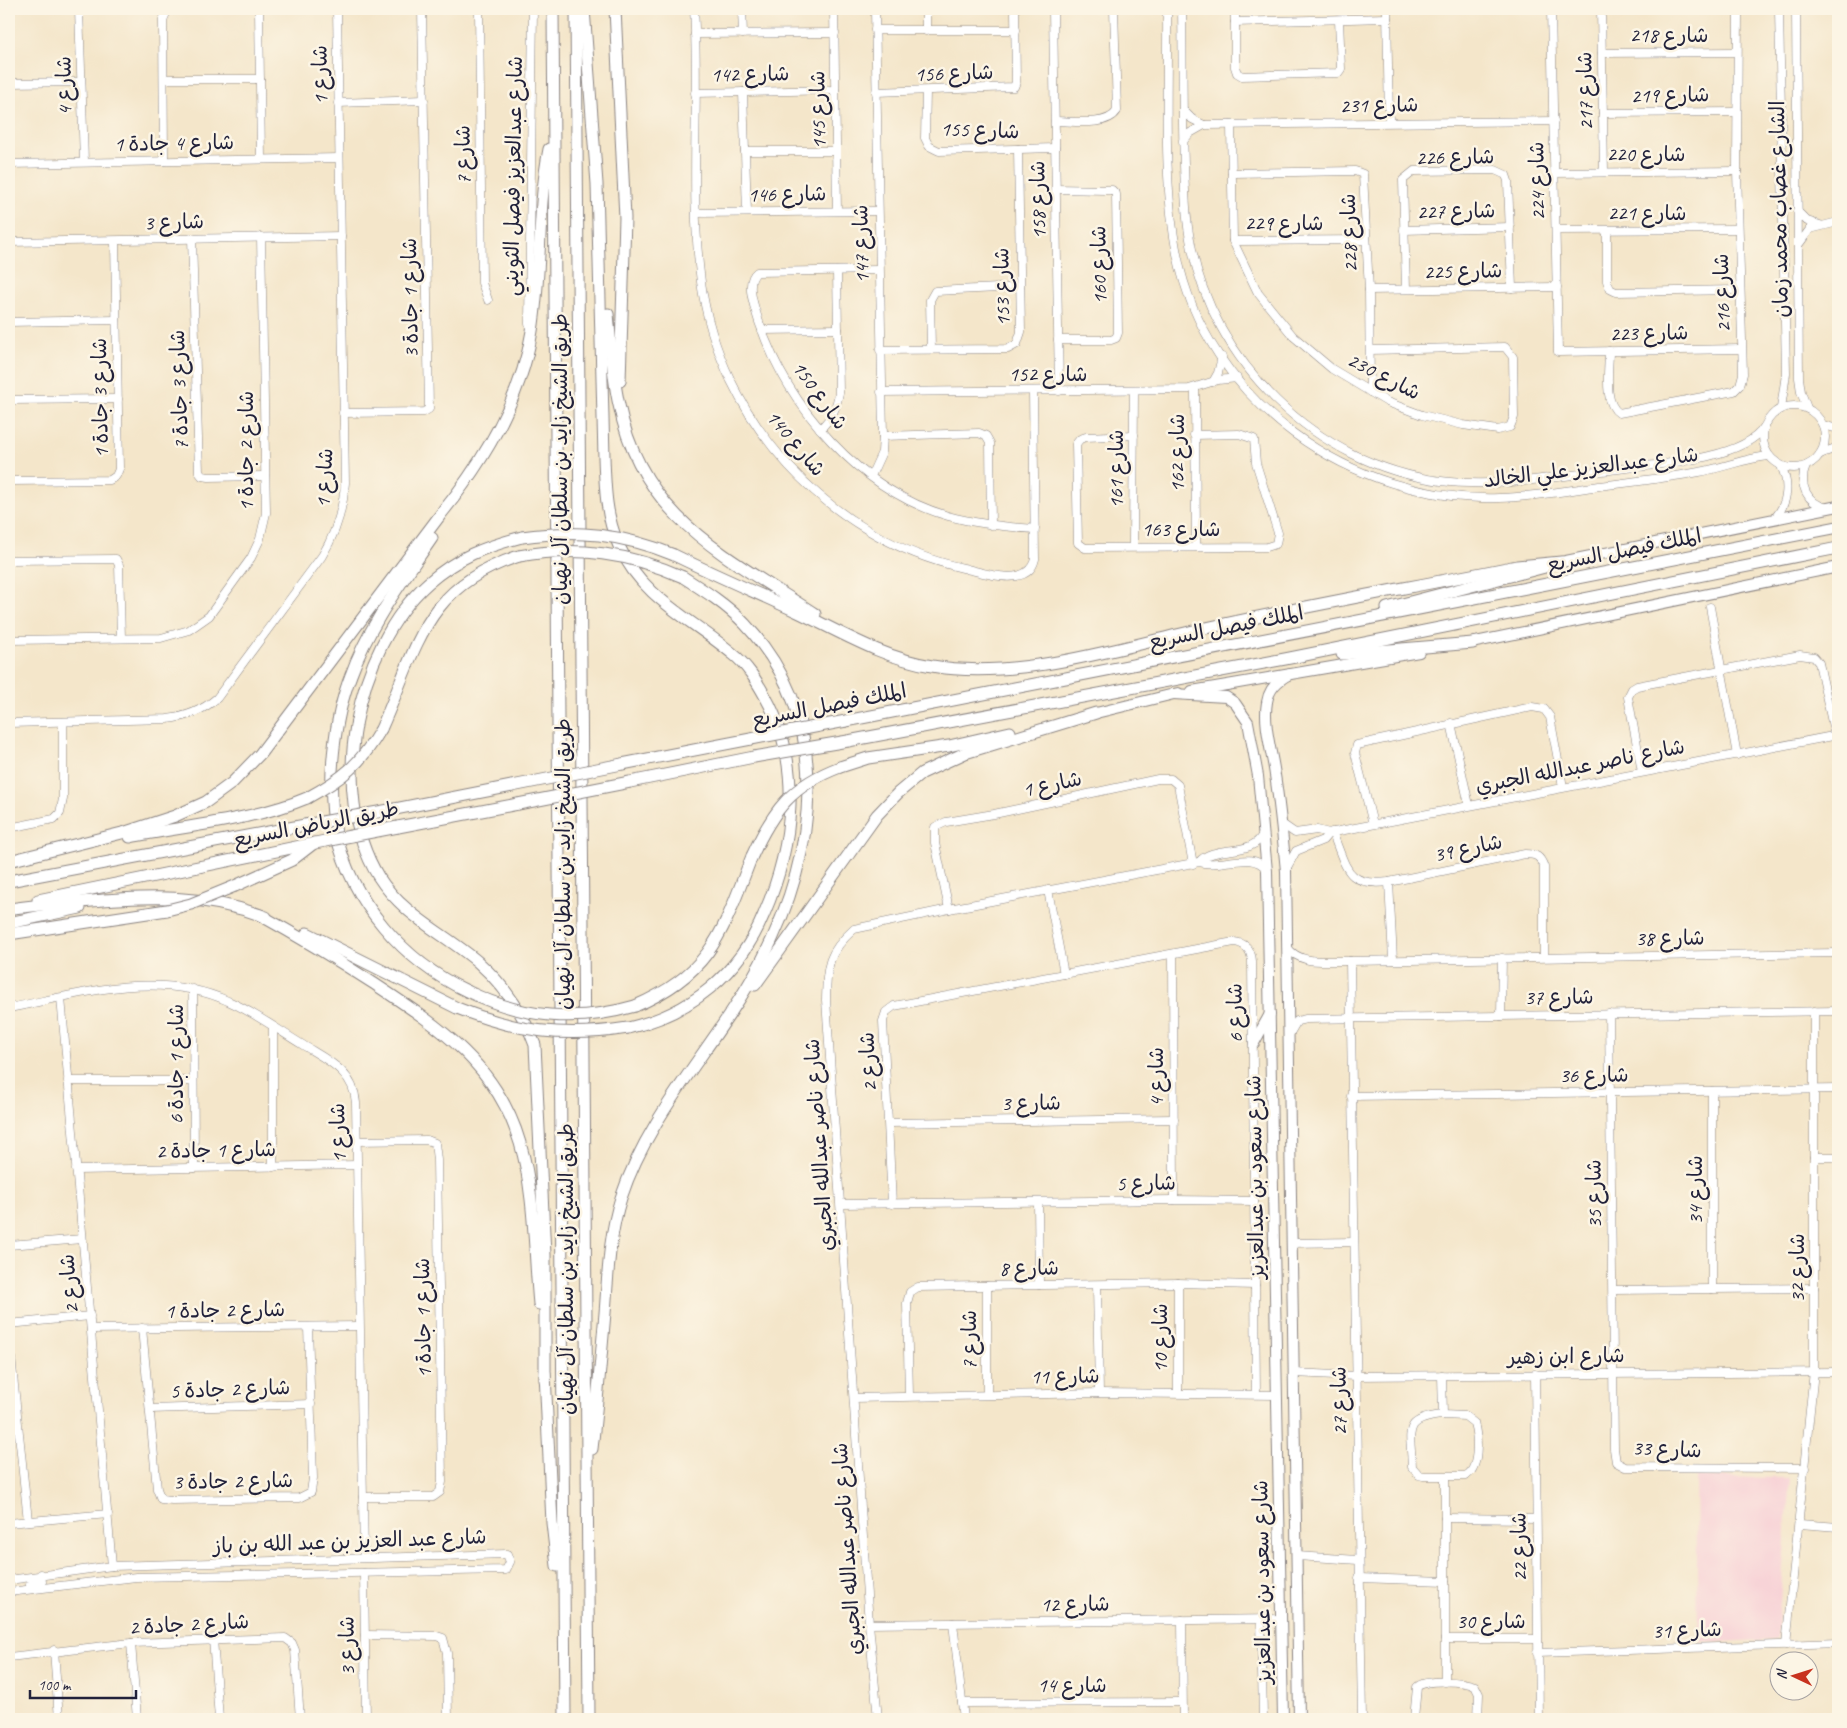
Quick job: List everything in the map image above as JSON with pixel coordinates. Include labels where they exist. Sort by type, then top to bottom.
[{"type":"highway","name":"طريق الشيخ زايد بن سلطان آل نهيان","points":[[553,9],[565,1719]]},
{"type":"highway","name":"طريق الشيخ زايد بن سلطان آل نهيان","points":[[576,9],[589,1719]]},
{"type":"highway","points":[[9,907],[131,898],[180,897],[220,903],[301,930],[457,1008],[490,1021],[523,1030],[558,1034],[593,1033],[628,1028],[667,1016],[693,1001],[731,968],[750,943],[780,874],[787,844],[790,772],[786,743],[777,717],[754,676],[735,655],[646,588],[619,546],[610,522],[606,499],[597,184],[584,9]]},
{"type":"highway","points":[[614,9],[625,218],[619,406]]},
{"type":"highway","points":[[554,130],[544,180],[534,317],[530,344],[505,415],[483,457],[442,524],[365,641],[350,676],[340,711],[332,792],[335,831],[343,857],[356,887],[401,947],[429,970],[467,991],[521,1012],[559,1017],[597,1015],[635,1006],[670,990],[703,960],[719,936],[765,828],[781,806],[807,782],[840,767],[868,758],[949,746],[1096,713]]},
{"type":"highway","points":[[601,281],[608,312],[619,406],[636,459],[657,495],[685,525],[734,560],[865,646]]},
{"type":"highway","points":[[9,862],[126,832],[175,816],[206,802],[232,783],[260,754],[437,519],[459,494]]},
{"type":"highway","name":"الملك فيصل السريع","points":[[622,764],[1838,527]]},
{"type":"highway","points":[[545,1380],[545,1255],[535,1045],[526,1022],[506,990],[477,961],[412,916],[379,877],[366,853],[357,822],[353,793],[353,745],[358,712],[374,663],[397,620],[418,594],[449,566],[472,552],[522,537],[565,532],[599,534],[641,543],[674,555],[798,612],[865,646],[902,660],[934,667],[978,670],[1009,669],[1509,568],[1561,562]]},
{"type":"highway","name":"الملك فيصل السريع","points":[[630,782],[1285,660],[1838,548]]},
{"type":"highway","points":[[60,850],[231,818],[294,804],[350,771],[368,752],[381,729],[411,655],[435,610],[473,576],[519,556],[566,550],[607,553],[638,560],[683,578],[724,605],[745,624],[781,674],[794,702],[804,732],[808,760],[808,792],[802,856],[792,892],[760,964],[654,1125],[621,1198],[612,1238],[586,1504]]},
{"type":"highway","points":[[1328,626],[1357,615],[1519,575],[1561,562]]},
{"type":"highway","points":[[1285,660],[1474,643]]},
{"type":"highway","points":[[654,1125],[730,1022],[818,894],[877,815],[898,793],[922,773],[965,754],[1096,713]]},
{"type":"highway","name":"طريق الرياض السريع","points":[[9,881],[622,764]]},
{"type":"highway","name":"طريق الرياض السريع","points":[[9,907],[320,841],[630,782]]},
{"type":"highway","points":[[9,934],[167,910],[192,904],[292,860],[320,841]]},
{"type":"highway","points":[[9,923],[131,898]]},
{"type":"highway","points":[[260,915],[309,942],[430,1021],[452,1038],[476,1062],[499,1094],[510,1115],[520,1144],[528,1181],[545,1380],[552,1523],[564,1614]]},
{"type":"main road","name":"الملك فيصل السريع","points":[[1561,562],[1834,507]]},
{"type":"main road","points":[[1096,713],[1173,694],[1474,643],[1838,566]]},
{"type":"main road","name":"شارع سعود بن عبدالعزيز","points":[[1290,674],[1278,680],[1267,702],[1266,720],[1282,824],[1286,871],[1299,1719]]},
{"type":"main road","name":"شارع سعود بن عبدالعزيز","points":[[1173,694],[1226,697],[1235,703],[1248,722],[1258,776],[1267,871],[1271,1011],[1283,1719]]},
{"type":"main road","points":[[1258,776],[1262,771],[1267,770],[1275,774]]},
{"type":"main road","points":[[1254,1043],[1271,1011]]},
{"type":"main road","points":[[1272,1068],[1279,1080],[1279,1120],[1282,1123],[1290,1124]]},
{"type":"main road","points":[[1273,1139],[1282,1135],[1290,1139]]},
{"type":"street","name":"شارع 4","points":[[79,9],[84,162]]},
{"type":"street","points":[[164,161],[163,20],[168,9]]},
{"type":"street","points":[[259,9],[261,159]]},
{"type":"street","name":"شارع 1","points":[[9,723],[175,718],[200,710],[217,698],[322,556],[333,535],[340,515],[344,494],[337,9]]},
{"type":"street","name":"شارع 1 جادة 3","points":[[344,413],[424,412],[429,409],[422,9]]},
{"type":"street","name":"شارع 7","points":[[479,9],[482,283],[488,300]]},
{"type":"street","name":"شارع عبدالعزيز فيصل الثويني","points":[[530,344],[528,294],[533,9]]},
{"type":"street","name":"شارع 140","points":[[694,9],[696,213],[704,300],[723,363],[737,393],[762,435],[806,484],[843,515],[885,540],[930,559],[978,572],[1014,577],[1026,573],[1035,560],[1034,392]]},
{"type":"street","points":[[742,9],[743,34]]},
{"type":"street","name":"شارع 145","points":[[834,9],[836,211]]},
{"type":"street","name":"شارع 147","points":[[872,476],[882,452],[883,436],[875,9]]},
{"type":"street","name":"شارع 156","points":[[926,9],[926,32]]},
{"type":"street","name":"شارع 156","points":[[876,92],[1014,87],[1016,82],[1015,9]]},
{"type":"street","name":"شارع 158","points":[[1053,9],[1059,391]]},
{"type":"street","points":[[1055,121],[1105,120],[1113,118],[1117,111],[1114,9]]},
{"type":"street","points":[[1235,9],[1235,67],[1237,73],[1242,76],[1333,75],[1341,69],[1339,20]]},
{"type":"street","points":[[1387,9],[1389,122]]},
{"type":"street","name":"شارع 224","points":[[1552,9],[1558,352]]},
{"type":"street","name":"شارع 217","points":[[1601,9],[1604,172]]},
{"type":"street","name":"شارع 216","points":[[1609,351],[1609,400],[1612,409],[1618,413],[1734,392],[1740,385],[1743,374],[1739,290],[1737,171],[1738,9]]},
{"type":"street","name":"الشارع غصاب محمد زمان","points":[[1779,9],[1786,382],[1781,408]]},
{"type":"street","name":"الشارع غصاب محمد زمان","points":[[1796,9],[1799,378],[1801,392],[1808,408]]},
{"type":"street","points":[[1167,12],[1174,18],[1182,12]]},
{"type":"street","name":"شارع عبدالعزيز علي الخالد","points":[[1167,12],[1169,176],[1177,253],[1194,308],[1222,357],[1237,378],[1276,419],[1318,451],[1381,481],[1438,495],[1483,498],[1538,495],[1699,472],[1748,458],[1769,456]]},
{"type":"street","name":"شارع عبدالعزيز علي الخالد","points":[[1182,12],[1186,210],[1192,252],[1206,296],[1220,326],[1247,368],[1280,404],[1316,433],[1350,452],[1385,467],[1427,478],[1461,482],[1516,482],[1705,456],[1745,445],[1755,438],[1764,426]]},
{"type":"street","points":[[1235,22],[1387,18]]},
{"type":"street","points":[[1167,30],[1174,26],[1182,29]]},
{"type":"street","points":[[875,30],[926,32],[1016,30]]},
{"type":"street","points":[[695,34],[834,33]]},
{"type":"street","name":"شارع 218","points":[[1602,53],[1737,52]]},
{"type":"street","points":[[164,79],[260,79]]},
{"type":"street","points":[[9,83],[81,82]]},
{"type":"street","name":"شارع 142","points":[[695,93],[835,90]]},
{"type":"street","name":"شارع 155","points":[[926,91],[925,138],[929,146],[939,151],[1055,148]]},
{"type":"street","points":[[743,92],[747,212]]},
{"type":"street","points":[[338,103],[424,100]]},
{"type":"street","points":[[1183,110],[1192,119],[1204,125]]},
{"type":"street","name":"شارع 219","points":[[1603,113],[1737,112]]},
{"type":"street","name":"شارع 231","points":[[1204,125],[1554,121]]},
{"type":"street","name":"شارع 230","points":[[1231,124],[1233,241],[1258,292],[1293,336],[1332,369],[1387,402],[1422,415],[1463,425],[1504,429],[1510,427],[1514,417],[1513,357],[1505,347],[1370,350]]},
{"type":"street","points":[[1184,141],[1190,133],[1204,125]]},
{"type":"street","name":"شارع 153","points":[[880,350],[1014,348],[1020,340],[1018,149]]},
{"type":"street","points":[[746,151],[835,151]]},
{"type":"street","name":"شارع 4 جادة 1","points":[[9,164],[339,158]]},
{"type":"street","name":"شارع 226","points":[[1406,289],[1403,180],[1414,171],[1495,170],[1506,175],[1508,181],[1512,288]]},
{"type":"street","name":"شارع 228","points":[[1232,173],[1355,171],[1363,174],[1365,180],[1369,290],[1370,392]]},
{"type":"street","name":"شارع 220","points":[[1555,173],[1737,171]]},
{"type":"street","name":"شارع 160","points":[[1056,189],[1112,190],[1116,194],[1118,313],[1116,338],[1111,340],[1058,340]]},
{"type":"street","name":"شارع 146","points":[[696,213],[878,211]]},
{"type":"street","points":[[1797,211],[1807,221],[1820,225]]},
{"type":"street","points":[[1798,246],[1806,233],[1820,225],[1838,222]]},
{"type":"street","name":"شارع 227","points":[[1404,230],[1510,227]]},
{"type":"street","name":"شارع 221","points":[[1556,230],[1738,230]]},
{"type":"street","points":[[1607,230],[1606,281],[1610,289],[1616,292],[1739,290]]},
{"type":"street","name":"شارع 3","points":[[9,242],[340,236]]},
{"type":"street","name":"شارع 2 جادة 1","points":[[9,640],[161,638],[188,630],[209,616],[251,558],[260,539],[266,513],[261,237]]},
{"type":"street","name":"شارع 3 جادة 7","points":[[192,238],[199,472],[202,476],[209,477],[265,476]]},
{"type":"street","name":"شارع 229","points":[[1233,241],[1366,240]]},
{"type":"street","name":"شارع 3 جادة 1","points":[[9,480],[110,480],[116,476],[119,469],[115,241]]},
{"type":"street","name":"شارع 150","points":[[879,270],[757,272],[752,276],[750,283],[762,330],[782,376],[803,409],[835,447],[872,476],[904,496],[947,516],[991,525],[1035,529]]},
{"type":"street","points":[[820,429],[831,418],[836,408],[839,393],[837,271]]},
{"type":"street","points":[[931,349],[930,300],[935,291],[1020,287]]},
{"type":"street","name":"شارع 225","points":[[1369,290],[1557,287]]},
{"type":"street","points":[[9,322],[116,320]]},
{"type":"street","points":[[762,330],[838,328]]},
{"type":"street","name":"شارع 223","points":[[1558,352],[1741,349]]},
{"type":"street","points":[[1212,382],[1218,372],[1222,357]]},
{"type":"street","name":"شارع 152","points":[[881,392],[1195,389],[1212,382],[1237,378]]},
{"type":"street","name":"شارع 162","points":[[1195,389],[1196,547]]},
{"type":"street","name":"شارع 161","points":[[1133,547],[1134,391]]},
{"type":"street","points":[[9,400],[118,399]]},
{"type":"street","points":[[1772,520],[1783,506],[1786,495],[1785,477],[1781,466],[1769,456],[1763,445],[1764,426],[1768,418],[1781,408],[1794,405],[1808,408],[1819,418],[1823,425],[1825,440],[1820,454]]},
{"type":"street","points":[[1823,425],[1838,429]]},
{"type":"street","points":[[883,436],[979,433],[986,436],[990,444],[991,525]]},
{"type":"street","name":"شارع 163","points":[[1134,434],[1086,437],[1080,439],[1076,444],[1078,543],[1085,548],[1267,547],[1276,544],[1278,533],[1256,463],[1254,439],[1239,434],[1194,435]]},
{"type":"street","points":[[1781,466],[1793,468],[1806,466],[1820,454],[1838,447]]},
{"type":"street","points":[[1806,466],[1803,476],[1805,491],[1815,503],[1834,507]]},
{"type":"street","points":[[9,560],[116,559],[119,566],[121,638]]},
{"type":"street","points":[[1710,607],[1737,755]]},
{"type":"street","points":[[1642,772],[1628,697],[1632,689],[1638,686],[1800,654],[1814,658],[1819,663],[1837,736]]},
{"type":"street","points":[[1373,824],[1355,753],[1356,745],[1532,707],[1544,709],[1550,717],[1563,787]]},
{"type":"street","points":[[9,828],[54,819],[60,813],[63,799],[63,722]]},
{"type":"street","points":[[1451,723],[1469,805]]},
{"type":"street","name":"شارع ناصر عبدالله الجبري","points":[[1282,824],[1295,833],[1317,830],[1330,832],[1837,736]]},
{"type":"street","name":"شارع 1","points":[[949,909],[935,843],[935,828],[946,822],[994,814],[1158,779],[1172,779],[1178,785],[1196,863]]},
{"type":"street","name":"شارع ناصر عبدالله الجبري","points":[[1196,863],[1207,856],[1252,845],[1264,832]]},
{"type":"street","name":"شارع ناصر عبدالله الجبري","points":[[1286,871],[1296,851],[1323,840],[1330,832]]},
{"type":"street","name":"شارع 39","points":[[1330,832],[1350,873],[1357,880],[1370,884],[1389,882],[1525,854],[1535,854],[1541,859],[1544,867],[1544,957]]},
{"type":"street","name":"شارع ناصر عبدالله الجبري","points":[[878,1719],[869,1624],[842,1204],[826,1000],[827,967],[830,960],[839,942],[854,929],[949,909],[1196,863],[1210,864],[1254,860],[1262,864],[1267,871]]},
{"type":"street","points":[[1389,882],[1392,960]]},
{"type":"street","points":[[1048,890],[1064,974]]},
{"type":"street","name":"شارع 2","points":[[892,1204],[883,1021],[888,1010],[894,1006],[1234,942]]},
{"type":"street","name":"شارع 6","points":[[1234,942],[1246,946],[1251,954],[1254,1043],[1256,1394]]},
{"type":"street","name":"شارع 38","points":[[1287,947],[1300,959],[1350,961],[1838,952]]},
{"type":"street","name":"شارع 4","points":[[1173,954],[1174,1200]]},
{"type":"street","points":[[1501,1016],[1502,958]]},
{"type":"street","name":"شارع 27","points":[[1350,961],[1349,1018],[1362,1719]]},
{"type":"street","name":"شارع 1","points":[[9,1008],[132,985],[165,985],[193,989],[229,1001],[336,1066],[350,1080],[356,1097],[364,1557]]},
{"type":"street","name":"شارع 1 جادة 6","points":[[193,989],[192,1081],[194,1168]]},
{"type":"street","name":"شارع 2","points":[[61,998],[112,1566]]},
{"type":"street","name":"شارع 37","points":[[1289,1035],[1301,1019],[1838,1010]]},
{"type":"street","name":"شارع 32","points":[[1786,1645],[1800,1524],[1814,1371],[1814,1011]]},
{"type":"street","name":"شارع 35","points":[[1609,1014],[1614,1373]]},
{"type":"street","points":[[273,1027],[273,1167]]},
{"type":"street","points":[[68,1081],[192,1081]]},
{"type":"street","name":"شارع 36","points":[[1351,1096],[1838,1089]]},
{"type":"street","name":"شارع 34","points":[[1712,1091],[1712,1289]]},
{"type":"street","name":"شارع 3","points":[[889,1123],[1174,1119]]},
{"type":"street","name":"شارع 1 جادة 1","points":[[356,1141],[427,1140],[435,1143],[440,1307],[442,1482],[440,1492],[433,1496],[363,1497]]},
{"type":"street","points":[[1814,1157],[1838,1157]]},
{"type":"street","name":"شارع 1 جادة 2","points":[[76,1170],[357,1166]]},
{"type":"street","name":"شارع 5","points":[[842,1204],[1174,1200],[1254,1201]]},
{"type":"street","points":[[1038,1203],[1039,1285]]},
{"type":"street","points":[[9,1245],[82,1239]]},
{"type":"street","points":[[1292,1243],[1354,1242]]},
{"type":"street","name":"شارع 8","points":[[908,1396],[907,1303],[910,1292],[918,1287],[1178,1283],[1255,1285]]},
{"type":"street","name":"شارع 10","points":[[1178,1283],[1178,1393]]},
{"type":"street","points":[[1097,1285],[1099,1393]]},
{"type":"street","name":"شارع 7","points":[[987,1286],[987,1394]]},
{"type":"street","points":[[1612,1290],[1814,1288]]},
{"type":"street","points":[[9,1324],[90,1316]]},
{"type":"street","name":"شارع 2 جادة 1","points":[[91,1329],[359,1326]]},
{"type":"street","name":"شارع 2 جادة 3","points":[[142,1328],[157,1489],[161,1499],[299,1498],[308,1496],[312,1486],[308,1327]]},
{"type":"street","points":[[9,1337],[28,1521]]},
{"type":"street","name":"شارع ابن زهير","points":[[1294,1373],[1356,1376],[1838,1372]]},
{"type":"street","name":"شارع 33","points":[[1614,1373],[1614,1449],[1616,1462],[1625,1467],[1805,1468]]},
{"type":"street","name":"شارع 22","points":[[1535,1374],[1539,1719]]},
{"type":"street","points":[[1442,1375],[1443,1415]]},
{"type":"street","name":"شارع 11","points":[[854,1398],[1099,1393],[1277,1395]]},
{"type":"street","name":"شارع 2 جادة 5","points":[[150,1409],[311,1404]]},
{"type":"street","points":[[1443,1415],[1465,1416],[1471,1419],[1476,1428],[1474,1468],[1470,1474],[1465,1476],[1445,1477],[1419,1476],[1412,1467],[1411,1430],[1413,1423],[1424,1417],[1443,1415]]},
{"type":"street","name":"شارع 30","points":[[1444,1682],[1445,1477]]},
{"type":"street","points":[[9,1523],[108,1514]]},
{"type":"street","points":[[1445,1518],[1536,1519]]},
{"type":"street","points":[[1800,1524],[1838,1526]]},
{"type":"street","name":"شارع عبد العزيز بن عبد الله بن باز","points":[[9,1580],[41,1574],[112,1566],[507,1554],[510,1562],[506,1570],[136,1577],[9,1592]]},
{"type":"street","points":[[1297,1556],[1358,1560]]},
{"type":"street","points":[[58,1586],[56,1578],[80,1570]]},
{"type":"street","name":"شارع 3","points":[[364,1573],[366,1719]]},
{"type":"street","points":[[9,1592],[42,1582],[41,1574]]},
{"type":"street","name":"شارع 30","points":[[1359,1578],[1445,1581]]},
{"type":"street","points":[[1261,1619],[1263,1719]]},
{"type":"street","name":"شارع 12","points":[[869,1624],[1282,1619]]},
{"type":"street","points":[[1182,1620],[1183,1719]]},
{"type":"street","points":[[952,1623],[964,1719]]},
{"type":"street","points":[[365,1635],[437,1636],[443,1638],[447,1653],[448,1719]]},
{"type":"street","name":"شارع 2 جادة 2","points":[[9,1657],[54,1650],[131,1643],[285,1638],[292,1644],[295,1650],[300,1719]]},
{"type":"street","name":"شارع 30","points":[[1444,1639],[1537,1638]]},
{"type":"street","points":[[213,1639],[219,1719]]},
{"type":"street","points":[[131,1643],[138,1719]]},
{"type":"street","name":"شارع 31","points":[[1537,1653],[1838,1643]]},
{"type":"street","points":[[54,1650],[59,1719]]},
{"type":"street","points":[[1414,1719],[1416,1687],[1420,1684],[1444,1682],[1474,1686],[1479,1694],[1478,1719]]},
{"type":"street","name":"شارع 14","points":[[962,1703],[1182,1702]]},
{"type":"shaded area","points":[[1696,1477],[1790,1478],[1777,1639],[1698,1643]]}]
